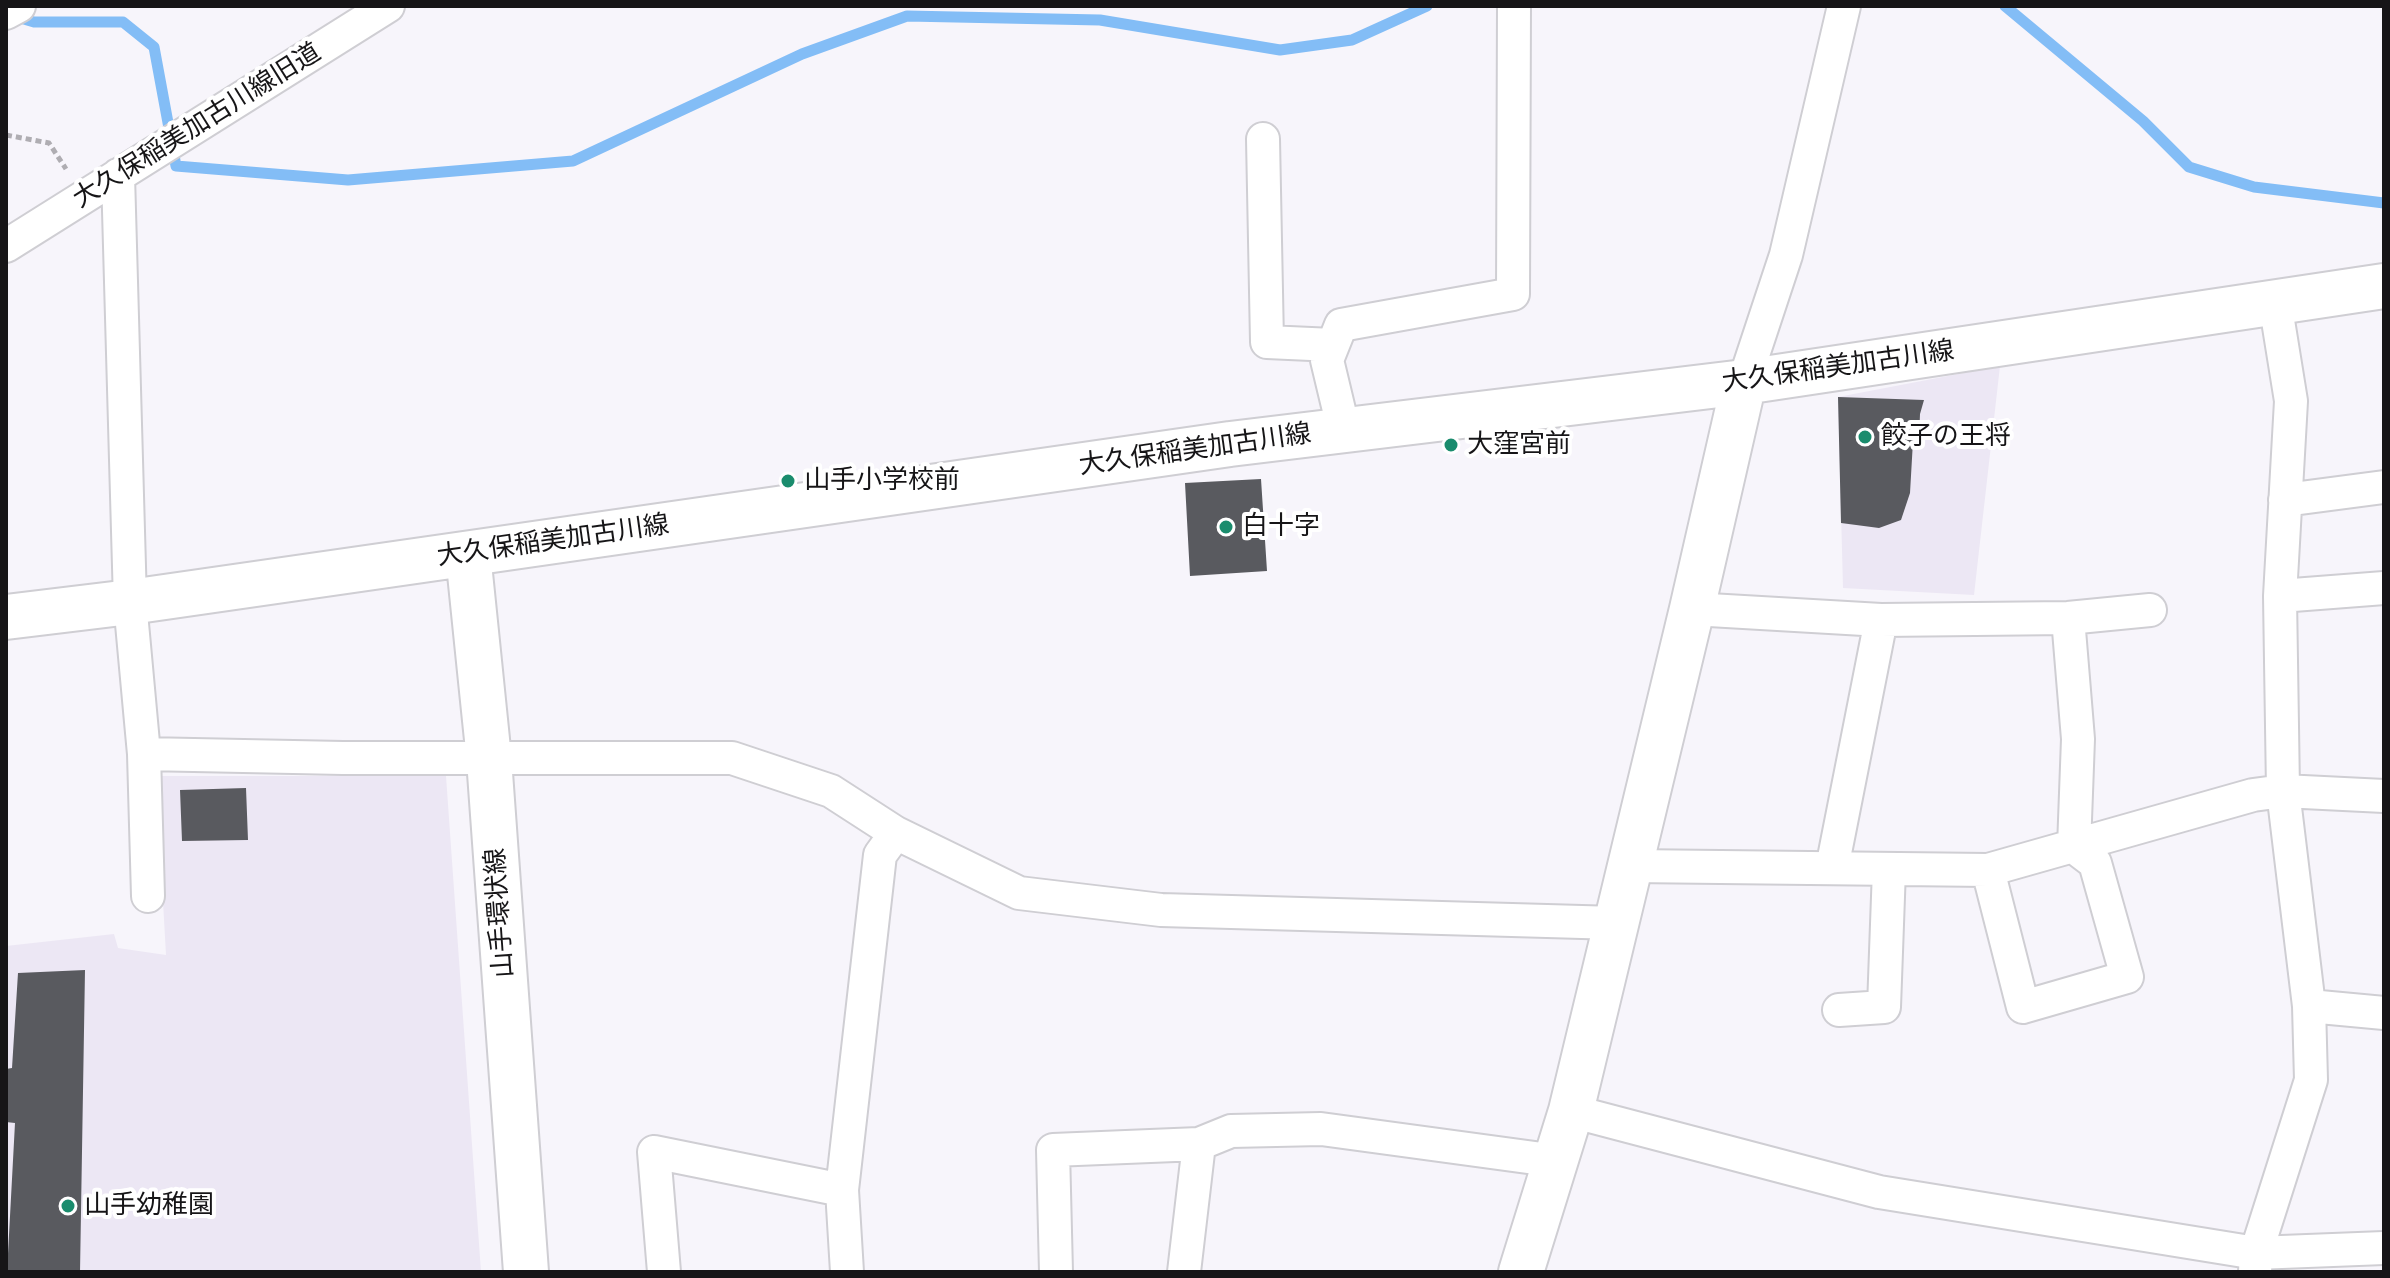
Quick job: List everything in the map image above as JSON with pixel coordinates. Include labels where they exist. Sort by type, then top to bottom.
[{"type":"main road","name":"大久保稲美加古川線","points":[[6,617],[130,602],[1230,444],[1744,382],[2384,286]]},
{"type":"main road","points":[[1521,1272],[1571,1111],[1744,382]]},
{"type":"main road","name":"山手環状線","points":[[468,554],[489,759],[526,1272]]},
{"type":"street","points":[[6,13],[19,6]]},
{"type":"street","name":"大久保稲美加古川線旧道","points":[[6,246],[388,6]]},
{"type":"street","points":[[1344,431],[1327,360],[1341,325],[1513,294],[1514,6]]},
{"type":"street","points":[[1744,382],[1786,255],[1844,6]]},
{"type":"street","points":[[1263,139],[1267,342],[1333,345]]},
{"type":"street","points":[[118,175],[130,602],[144,754],[148,896]]},
{"type":"street","points":[[2256,1262],[2311,1080],[2309,1006],[2283,791],[2280,596],[2291,401],[2275,302]]},
{"type":"street","points":[[2285,500],[2384,487]]},
{"type":"street","points":[[2280,596],[2384,588]]},
{"type":"street","points":[[1692,609],[1881,620],[2068,618],[2150,610]]},
{"type":"street","points":[[2068,618],[2078,739],[2074,847]]},
{"type":"street","points":[[1832,868],[1881,620]]},
{"type":"street","points":[[144,754],[489,759],[732,758],[831,791],[896,833],[1019,893],[1161,910],[1617,923]]},
{"type":"street","points":[[1631,866],[1988,870],[2253,795],[2283,791],[2384,796]]},
{"type":"street","points":[[847,1272],[842,1190],[880,855],[896,833]]},
{"type":"street","points":[[1988,870],[2023,1007],[2127,977],[2095,863],[2074,847]]},
{"type":"street","points":[[1839,1010],[1884,1007],[1889,869]]},
{"type":"street","points":[[2309,1006],[2384,1013]]},
{"type":"street","points":[[1571,1111],[1879,1192],[2256,1262],[2384,1248]]},
{"type":"street","points":[[1056,1272],[1053,1150],[1199,1144],[1231,1131],[1321,1129],[1557,1161]]},
{"type":"street","points":[[1184,1272],[1199,1144]]},
{"type":"street","points":[[664,1272],[654,1152],[842,1190]]},
{"type":"path","points":[[6,135],[49,143]]},
{"type":"shaded area","points":[[2000,366],[1974,595],[1843,588],[1838,397]]},
{"type":"shaded area","points":[[156,776],[446,776],[481,1272],[6,1272],[6,946],[114,934],[118,948],[166,955]]},
{"type":"building","points":[[1838,397],[1924,400],[1919,439],[1913,441],[1910,493],[1901,520],[1879,528],[1841,523]]},
{"type":"building","name":"白十字","points":[[1261,479],[1267,571],[1190,576],[1185,483]]},
{"type":"building","points":[[246,788],[248,840],[182,841],[180,790]]},
{"type":"building","points":[[85,970],[80,1272],[7,1272],[15,1123],[6,1122],[6,1069],[12,1068],[18,973]]},
{"type":"waterway","points":[[14,16],[34,22],[123,22],[154,47],[176,166],[348,180],[573,161],[802,54],[907,16],[1100,20],[1280,50],[1352,40],[1427,6]]},
{"type":"waterway","points":[[2005,6],[2143,121],[2189,167],[2254,187],[2384,203]]},
{"type":"place","name":"餃子の王将","points":[[1865,437]]},
{"type":"place","name":"大窪宮前","points":[[1451,445]]},
{"type":"place","name":"山手小学校前","points":[[788,481]]},
{"type":"place","name":"白十字","points":[[1226,527]]},
{"type":"place","name":"山手幼稚園","points":[[68,1206]]}]
